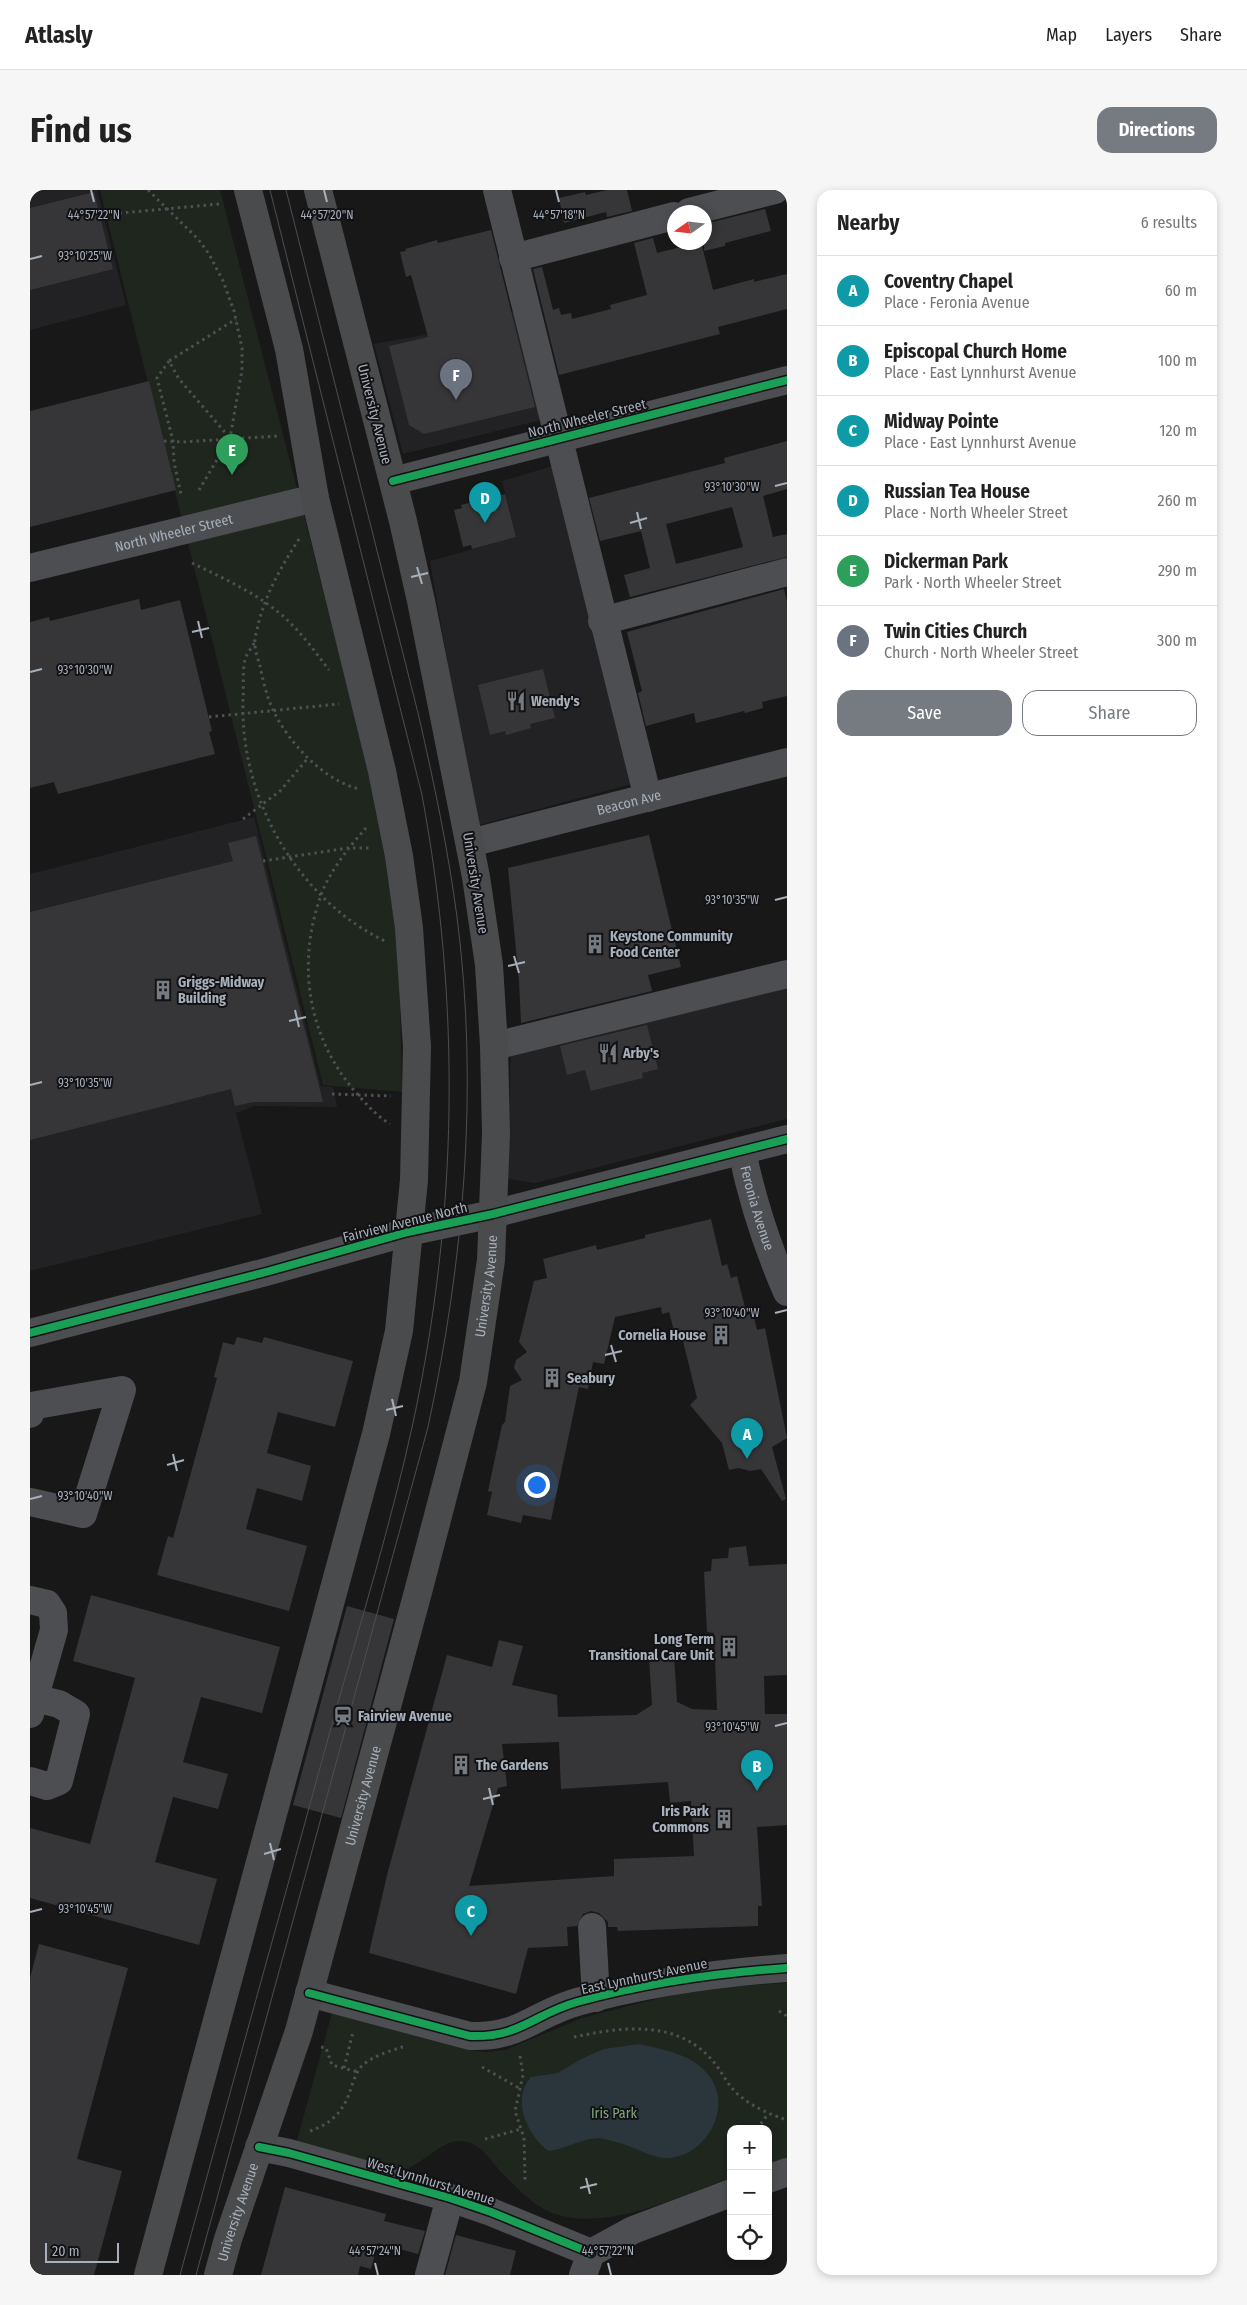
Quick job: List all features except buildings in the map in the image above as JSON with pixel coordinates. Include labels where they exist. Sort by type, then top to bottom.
[{"type":"main road","points":[[148,2275],[376,1434],[399,1331],[414,1180],[417,1047],[407,916],[399,856],[382,772],[316,498],[289,349],[248,190]]},
{"type":"main road","name":"University Avenue","points":[[218,2275],[310,1993],[464,1422],[480,1343],[491,1260],[496,1134],[494,1046],[489,966],[470,843],[421,601],[318,190]]},
{"type":"street","points":[[497,190],[602,620],[648,798]]},
{"type":"street","points":[[712,206],[776,190]]},
{"type":"street","points":[[513,258],[667,218]]},
{"type":"street","name":"North Wheeler Street","points":[[392,481],[787,380]]},
{"type":"street","name":"North Wheeler Street","points":[[30,568],[316,498]]},
{"type":"street","points":[[602,620],[787,572]]},
{"type":"street","name":"Beacon Ave","points":[[470,843],[787,762]]},
{"type":"street","points":[[494,1046],[787,974]]},
{"type":"street","name":"Fairview Avenue North","points":[[30,1333],[266,1272],[408,1232],[493,1214],[787,1139]]},
{"type":"street","name":"Feronia Avenue","points":[[742,1151],[748,1182],[769,1250],[787,1292]]},
{"type":"street","points":[[30,1414],[31,1406],[122,1390],[84,1514],[30,1502]]},
{"type":"street","points":[[30,1600],[47,1604],[53,1613],[54,1630],[32,1706],[59,1704],[76,1714],[59,1781],[48,1786],[30,1781]]},
{"type":"street","points":[[592,1928],[596,1998]]},
{"type":"street","name":"East Lynnhurst Avenue","points":[[310,1993],[470,2036],[490,2037],[512,2032],[558,2009],[596,1998],[685,1978],[787,1968]]},
{"type":"street","name":"West Lynnhurst Avenue","points":[[259,2147],[289,2153],[450,2198],[491,2212],[587,2264],[633,2230],[727,2195]]},
{"type":"street","points":[[772,2178],[787,2172]]},
{"type":"street","points":[[429,2275],[450,2198]]},
{"type":"path","points":[[148,190],[198,238],[209,254],[223,281],[236,319],[242,348],[242,370],[230,438],[199,490]]},
{"type":"path","points":[[100,215],[219,204]]},
{"type":"path","points":[[181,494],[174,462],[173,441],[157,378],[169,361],[236,319]]},
{"type":"path","points":[[169,361],[179,378],[230,438]]},
{"type":"path","points":[[164,441],[280,436]]},
{"type":"path","points":[[301,536],[264,601],[254,643],[245,659],[243,713],[245,744],[269,824],[290,857],[321,896],[343,916],[366,932],[385,941]]},
{"type":"path","points":[[192,563],[264,601],[297,630],[331,672]]},
{"type":"path","points":[[254,643],[273,710],[289,735],[308,758],[329,774],[360,790]]},
{"type":"path","points":[[209,717],[342,703]]},
{"type":"path","points":[[243,819],[280,791],[308,758]]},
{"type":"path","points":[[368,826],[348,848],[321,896],[309,947],[310,1000],[331,1059],[344,1080],[376,1115],[391,1124]]},
{"type":"path","points":[[263,861],[348,848],[372,848]]},
{"type":"path","points":[[332,1094],[392,1096]]},
{"type":"path","points":[[779,2011],[787,2016]]},
{"type":"path","points":[[574,2037],[628,2028],[675,2034],[686,2038],[712,2059],[740,2096],[768,2114],[787,2120]]},
{"type":"path","points":[[344,2068],[353,2032]]},
{"type":"path","points":[[318,2046],[326,2048],[332,2065],[358,2072]]},
{"type":"path","points":[[302,2134],[322,2127],[340,2113],[347,2102],[362,2065],[376,2056],[405,2046]]},
{"type":"path","points":[[520,2056],[523,2075],[515,2111],[524,2138],[525,2180]]},
{"type":"path","points":[[482,2067],[520,2088]]},
{"type":"path","points":[[761,2125],[768,2114]]},
{"type":"path","points":[[484,2139],[520,2129]]},
{"type":"shaded area","points":[[30,190],[97,190],[126,305],[30,330]]},
{"type":"shaded area","points":[[518,310],[541,420],[403,454],[374,344],[429,334]]},
{"type":"shaded area","points":[[559,464],[639,782],[476,826],[430,561],[516,537],[502,481]]},
{"type":"shaded area","name":"Griggs-Midway Building","points":[[254,817],[321,1086],[333,1087],[337,1107],[255,1106],[236,1113],[262,1214],[30,1271],[30,874]]},
{"type":"shaded area","points":[[787,965],[787,1119],[535,1183],[508,1179],[511,1037]]},
{"type":"shaded area","points":[[639,2044],[687,2058],[696,2063],[710,2077],[716,2090],[718,2103],[716,2117],[711,2130],[703,2141],[693,2150],[680,2156],[666,2158],[656,2157],[626,2145],[600,2138],[593,2138],[549,2151],[541,2144],[528,2127],[522,2106],[525,2086],[531,2077],[558,2073],[581,2059],[604,2049]]},
{"type":"green space","points":[[100,190],[220,190],[367,760],[386,861],[399,958],[402,1092],[323,1085]]},
{"type":"green space","name":"Iris Park","points":[[787,1983],[787,2158],[772,2163],[772,2125],[727,2125],[727,2179],[642,2210],[595,2219],[573,2218],[545,2210],[533,2202],[504,2175],[486,2154],[468,2142],[453,2142],[446,2145],[401,2171],[296,2144],[332,2013],[464,2049],[485,2052],[505,2050],[582,2018],[694,1989]]},
{"type":"tram line","points":[[180,2275],[395,1499],[413,1423],[428,1344],[439,1266],[446,1187],[449,1109],[448,1031],[443,952],[435,874],[422,795],[270,190]]},
{"type":"tram line","points":[[196,2275],[428,1427],[451,1301],[459,1237],[467,1109],[464,981],[457,917],[445,841],[419,717],[286,190]]},
{"type":"cycle path","points":[[393,481],[787,380]]},
{"type":"cycle path","points":[[30,1333],[266,1272],[408,1232],[493,1214],[787,1139]]},
{"type":"cycle path","points":[[309,1993],[470,2036],[487,2036],[514,2029],[577,2002],[629,1989],[707,1976],[787,1968]]},
{"type":"cycle path","points":[[259,2147],[289,2153],[450,2198],[491,2212],[591,2253]]},
{"type":"place","name":"Twin Cities Church","points":[[456,400]]},
{"type":"place","name":"Dickerman Park","points":[[232,475]]},
{"type":"place","name":"Russian Tea House","points":[[485,523]]},
{"type":"place","name":"Wendy's","points":[[516,701]]},
{"type":"place","name":"Keystone Community Food Center","points":[[595,944]]},
{"type":"place","name":"Griggs-Midway Building","points":[[163,990]]},
{"type":"place","name":"Arby's","points":[[608,1053]]},
{"type":"place","name":"Cornelia House","points":[[721,1335]]},
{"type":"place","name":"Seabury","points":[[552,1378]]},
{"type":"place","name":"Coventry Chapel","points":[[747,1459]]},
{"type":"place","name":"Long Term Transitional Care Unit","points":[[729,1647]]},
{"type":"place","name":"Fairview Avenue","points":[[343,1716]]},
{"type":"place","name":"The Gardens","points":[[461,1765]]},
{"type":"place","name":"Episcopal Church Home","points":[[757,1791]]},
{"type":"place","name":"Iris Park Commons","points":[[724,1819]]},
{"type":"place","name":"Midway Pointe","points":[[471,1936]]}]
